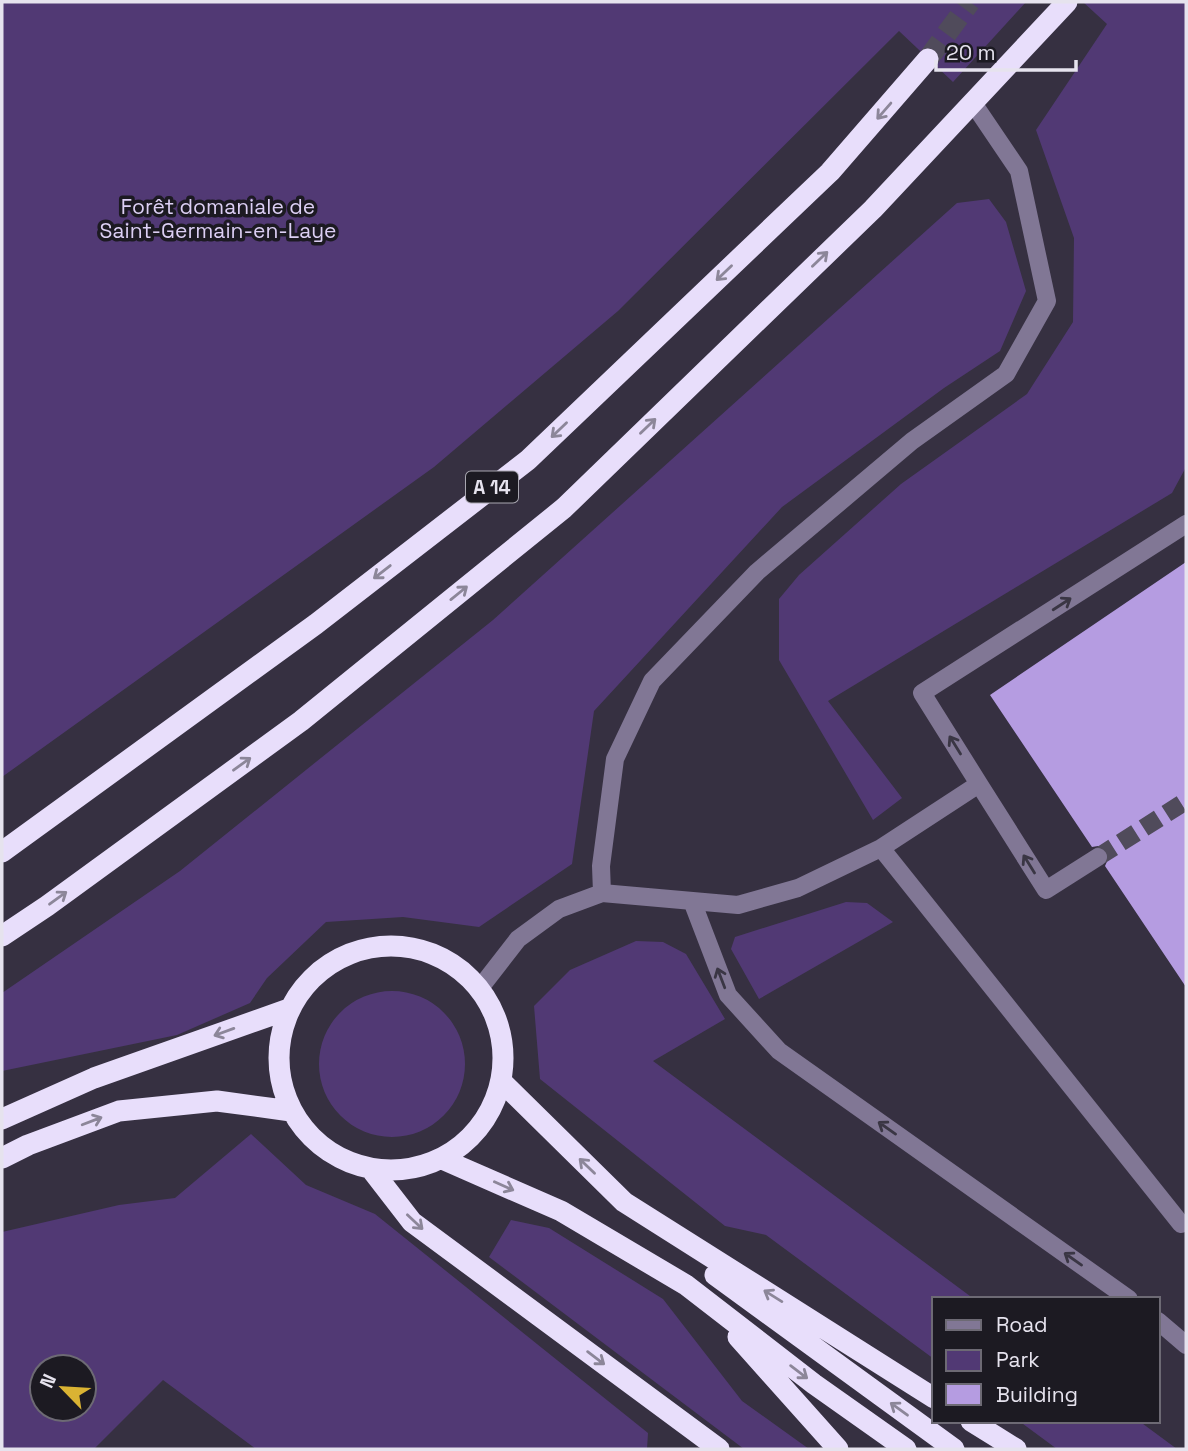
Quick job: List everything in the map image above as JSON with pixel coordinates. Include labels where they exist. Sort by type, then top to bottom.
[{"type":"highway","points":[[2,936],[301,721],[564,508],[873,209],[1068,2]]},
{"type":"highway","name":"A 14","points":[[2,852],[316,624],[528,460],[830,172],[928,60]]},
{"type":"highway","points":[[381,945],[410,947],[437,955],[460,968],[480,988],[500,1031],[503,1053],[501,1081],[492,1108],[477,1130],[462,1144],[442,1159],[408,1169],[371,1169],[347,1162],[311,1139],[291,1111],[279,1074],[280,1036],[289,1009],[305,985],[326,965],[351,952],[381,945]]},
{"type":"highway","points":[[2,1119],[94,1078],[289,1009]]},
{"type":"highway","points":[[501,1081],[624,1202],[714,1274],[954,1449]]},
{"type":"highway","points":[[2,1158],[28,1145],[119,1111],[217,1101],[291,1111]]},
{"type":"highway","points":[[442,1159],[561,1211],[686,1285],[814,1384],[906,1449]]},
{"type":"highway","points":[[371,1169],[412,1222],[719,1449]]},
{"type":"highway","points":[[624,1202],[932,1397]]},
{"type":"highway","points":[[709,1303],[838,1449]]},
{"type":"highway","points":[[974,1423],[1016,1449]]},
{"type":"lane","points":[[602,892],[601,866],[615,759],[652,681],[757,572],[912,441],[1006,374],[1047,301],[1019,171],[973,103]]},
{"type":"lane","points":[[1098,857],[1046,890],[922,693],[1186,524]]},
{"type":"lane","points":[[480,988],[518,939],[559,909],[602,892],[738,905],[798,888],[881,848],[979,784]]},
{"type":"lane","points":[[881,848],[1181,1224]]},
{"type":"lane","points":[[692,901],[728,995],[779,1051],[1126,1297]]},
{"type":"lane","points":[[1160,1323],[1186,1345]]},
{"type":"green space","name":"Forêt domaniale de Saint-Germain-en-Laye","points":[[2,2],[1026,2],[953,82],[899,31],[618,311],[434,467],[2,777]]},
{"type":"green space","points":[[1083,2],[1186,2],[1186,467],[1172,493],[828,701],[902,798],[873,820],[779,660],[779,599],[799,575],[901,484],[1027,394],[1073,322],[1074,238],[1036,130],[1107,24]]},
{"type":"green space","points":[[989,199],[1006,222],[1026,291],[1000,351],[944,388],[782,507],[594,711],[572,864],[479,927],[403,917],[326,922],[267,978],[250,1003],[177,1035],[2,1071],[2,993],[180,871],[493,620],[957,203]]},
{"type":"green space","points":[[846,902],[867,903],[893,922],[759,999],[731,949],[735,937]]},
{"type":"green space","points":[[636,941],[663,942],[686,954],[725,1019],[653,1061],[971,1297],[932,1297],[932,1358],[766,1235],[725,1226],[540,1079],[534,1006],[570,970]]},
{"type":"green space","points":[[392,991],[420,996],[444,1012],[460,1036],[465,1064],[460,1092],[444,1116],[420,1132],[392,1137],[364,1132],[340,1116],[324,1092],[319,1064],[324,1036],[340,1012],[364,996]]},
{"type":"green space","points":[[251,1134],[306,1185],[375,1214],[648,1433],[647,1449],[256,1449],[163,1380],[94,1449],[2,1449],[2,1232],[119,1205],[175,1198]]},
{"type":"green space","points":[[511,1220],[549,1228],[663,1299],[742,1401],[809,1449],[744,1449],[489,1257]]},
{"type":"green space","points":[[1022,1423],[1142,1423],[1177,1449],[1057,1449]]},
{"type":"building","points":[[1186,562],[1186,987],[1105,866],[1109,857],[1107,850],[1098,846],[1092,847],[990,695]]},
{"type":"tunnel","points":[[928,59],[970,2]]},
{"type":"tunnel","points":[[1098,857],[1186,801]]}]
